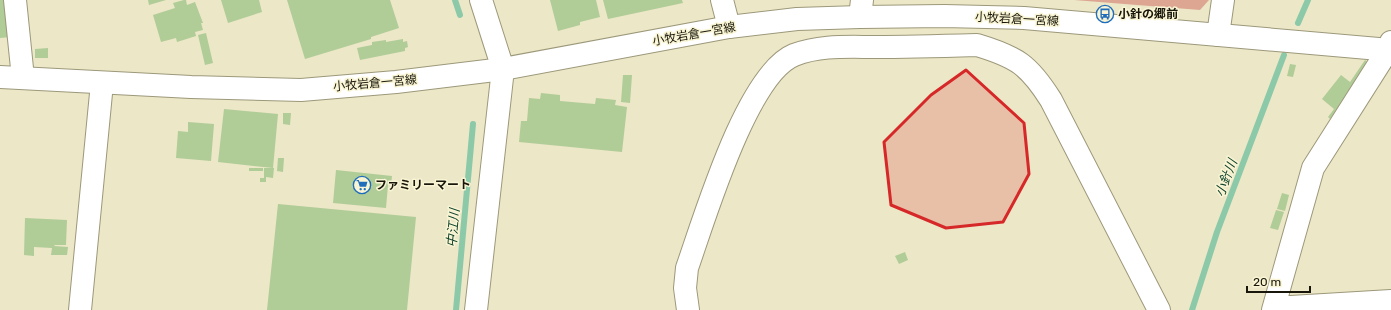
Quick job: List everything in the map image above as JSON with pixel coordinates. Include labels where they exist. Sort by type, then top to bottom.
[{"type":"main road","points":[[15,0],[23,78]]},
{"type":"main road","points":[[476,310],[503,69],[481,0]]},
{"type":"main road","points":[[722,0],[729,27]]},
{"type":"main road","points":[[1218,35],[1223,0]]},
{"type":"main road","name":"小牧岩倉一宮線","points":[[0,77],[191,88],[301,90],[396,82],[503,69],[729,27],[797,20],[861,9],[944,16],[1024,18],[1218,35],[1390,47]]},
{"type":"main road","points":[[688,310],[685,288],[687,268],[738,129],[758,92],[771,74],[792,56],[818,48],[977,46],[1001,52],[1023,64],[1038,78],[1080,154],[1160,310]]},
{"type":"main road","points":[[1390,47],[1313,168],[1279,308],[1391,302]]},
{"type":"main road","points":[[80,310],[102,83]]},
{"type":"highlighted area","points":[[966,70],[1024,123],[1029,174],[1003,222],[946,228],[891,205],[884,142],[931,95]]},
{"type":"shaded area","points":[[1074,0],[1209,0],[1200,10]]},
{"type":"building","points":[[0,0],[8,0],[11,37],[0,38]]},
{"type":"building","points":[[148,0],[166,0],[149,5]]},
{"type":"building","points":[[186,0],[187,5],[195,2],[203,23],[201,23],[203,30],[195,32],[196,36],[177,42],[176,38],[161,42],[153,15],[175,8],[173,3]]},
{"type":"building","points":[[221,0],[259,0],[262,12],[228,23]]},
{"type":"building","points":[[287,0],[390,0],[399,28],[371,37],[371,39],[305,59]]},
{"type":"building","points":[[550,0],[596,0],[600,17],[580,22],[580,25],[558,31]]},
{"type":"building","points":[[603,0],[682,0],[683,3],[608,19]]},
{"type":"building","points":[[206,33],[213,63],[205,65],[198,35]]},
{"type":"building","points":[[403,39],[403,42],[407,41],[408,47],[405,48],[405,51],[360,60],[357,48],[372,45],[372,42],[386,40],[386,42]]},
{"type":"building","points":[[48,48],[48,58],[35,58],[35,49]]},
{"type":"building","points":[[1365,60],[1370,64],[1330,119],[1328,117],[1334,109],[1322,99],[1341,75],[1350,82]]},
{"type":"building","points":[[1290,64],[1296,65],[1293,77],[1287,76]]},
{"type":"building","points":[[623,75],[632,75],[630,103],[621,102]]},
{"type":"building","points":[[541,93],[560,95],[560,101],[595,104],[596,98],[616,100],[615,105],[627,107],[622,152],[519,142],[521,121],[527,121],[529,98],[540,99]]},
{"type":"building","points":[[224,109],[278,114],[273,168],[218,162]]},
{"type":"building","points":[[283,113],[291,113],[290,125],[283,124]]},
{"type":"building","points":[[188,122],[214,124],[211,161],[176,158],[178,131],[188,132]]},
{"type":"building","points":[[278,158],[284,158],[283,172],[277,171]]},
{"type":"building","points":[[249,168],[263,168],[263,171],[249,171]]},
{"type":"building","points":[[264,168],[274,168],[273,178],[266,177],[266,182],[260,182],[260,178],[264,178]]},
{"type":"building","points":[[336,170],[392,176],[391,185],[388,185],[386,208],[333,203]]},
{"type":"building","points":[[1282,193],[1289,195],[1285,211],[1277,209]]},
{"type":"building","points":[[278,204],[416,217],[407,310],[267,310]]},
{"type":"building","points":[[1276,210],[1284,212],[1278,230],[1270,228]]},
{"type":"building","points":[[25,218],[67,220],[66,245],[54,246],[68,247],[67,255],[51,255],[52,248],[34,247],[34,256],[24,255]]},
{"type":"building","points":[[905,252],[908,260],[899,264],[895,256]]},
{"type":"waterway","name":"中江川","points":[[455,0],[460,15]]},
{"type":"waterway","name":"小針川","points":[[1298,23],[1308,0]]},
{"type":"waterway","name":"小針川","points":[[1192,310],[1217,232],[1284,55]]},
{"type":"waterway","name":"中江川","points":[[456,310],[473,124]]},
{"type":"place","name":"小針の郷前","points":[[1105,14]]},
{"type":"place","name":"ファミリーマート","points":[[362,185]]}]
